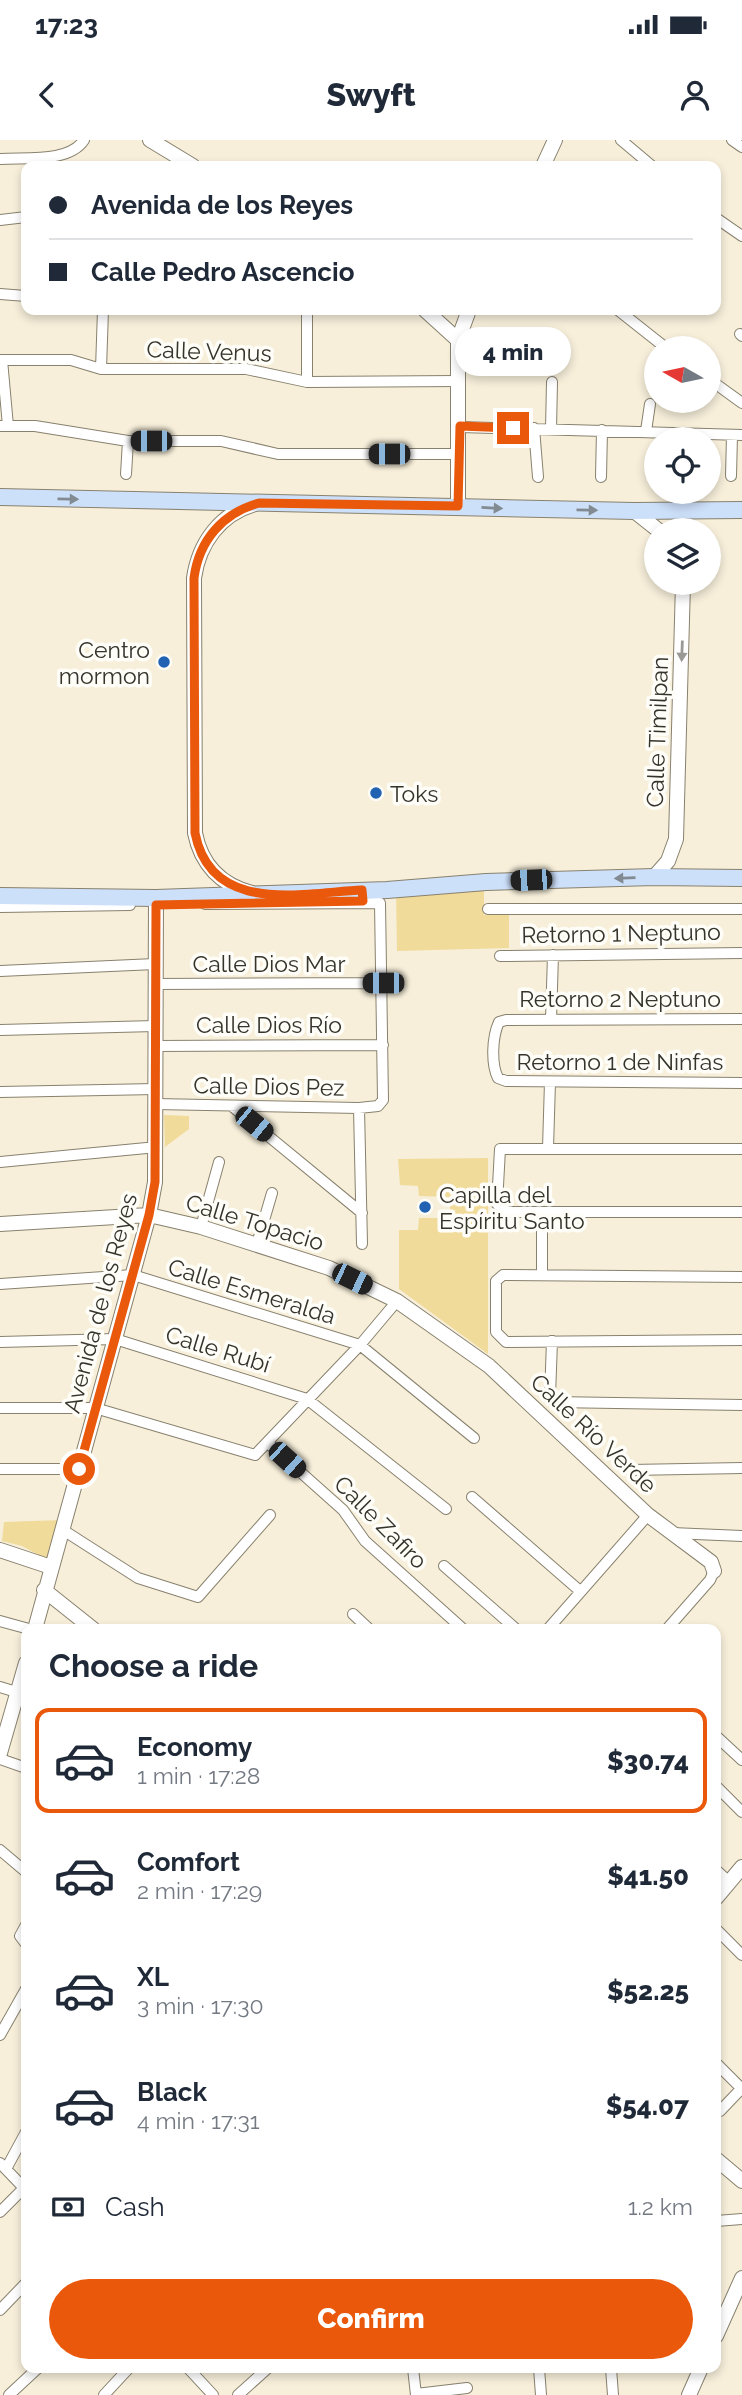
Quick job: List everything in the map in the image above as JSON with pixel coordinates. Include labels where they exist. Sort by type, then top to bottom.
[{"type":"main road","points":[[0,497],[634,511],[742,510]]},
{"type":"main road","points":[[0,896],[156,901],[260,894],[363,895],[465,883],[654,877],[742,878]]},
{"type":"street","points":[[0,159],[68,154],[84,140]]},
{"type":"street","points":[[150,140],[184,161]]},
{"type":"street","points":[[545,161],[555,140]]},
{"type":"street","points":[[621,140],[646,161]]},
{"type":"street","points":[[732,140],[742,147]]},
{"type":"street","points":[[0,220],[21,218]]},
{"type":"street","points":[[721,221],[742,236]]},
{"type":"street","points":[[0,294],[21,296]]},
{"type":"street","points":[[101,369],[103,315]]},
{"type":"street","points":[[307,315],[307,382]]},
{"type":"street","points":[[430,315],[458,340]]},
{"type":"street","points":[[458,506],[458,340],[467,315]]},
{"type":"street","points":[[624,315],[651,336]]},
{"type":"street","points":[[1,360],[4,426],[35,426],[128,441],[221,441],[278,454],[459,454]]},
{"type":"street","name":"Calle Venus","points":[[1,360],[71,360],[101,369],[246,369],[307,382],[459,381]]},
{"type":"street","points":[[551,429],[552,382]]},
{"type":"street","points":[[721,388],[742,403]]},
{"type":"street","points":[[460,426],[644,430]]},
{"type":"street","points":[[534,428],[538,477]]},
{"type":"street","points":[[601,477],[602,430]]},
{"type":"street","points":[[731,475],[737,435]]},
{"type":"street","points":[[126,474],[128,441]]},
{"type":"street","points":[[259,503],[232,514],[211,534],[201,550],[194,578],[197,841],[206,863],[218,876],[242,891],[260,894]]},
{"type":"street","points":[[634,511],[644,519]]},
{"type":"street","name":"Calle Timilpan","points":[[654,877],[668,861],[676,839],[683,595]]},
{"type":"street","points":[[0,907],[363,895],[380,903],[383,1045]]},
{"type":"street","name":"Avenida de los Reyes","points":[[36,1624],[149,1215],[157,1147],[156,901]]},
{"type":"street","name":"Retorno 1 Neptuno","points":[[488,909],[742,909]]},
{"type":"street","name":"Retorno 1 Neptuno","points":[[500,956],[742,953]]},
{"type":"street","points":[[551,1020],[553,955]]},
{"type":"street","points":[[0,971],[155,964]]},
{"type":"street","name":"Calle Dios Mar","points":[[155,984],[383,983]]},
{"type":"street","name":"Retorno 2 Neptuno","points":[[498,1079],[494,1070],[495,1030],[499,1022],[742,1018]]},
{"type":"street","points":[[0,1030],[155,1026]]},
{"type":"street","name":"Calle Dios Río","points":[[156,1046],[383,1045]]},
{"type":"street","name":"Calle Dios Pez","points":[[0,1092],[156,1097],[233,1107],[359,1108],[381,1103],[384,1096],[383,1045]]},
{"type":"street","name":"Retorno 1 de Ninfas","points":[[498,1079],[550,1082],[742,1083]]},
{"type":"street","points":[[548,1148],[550,1082]]},
{"type":"street","points":[[233,1107],[362,1213]]},
{"type":"street","points":[[359,1108],[362,1244]]},
{"type":"street","points":[[0,1162],[157,1147]]},
{"type":"street","points":[[742,1149],[500,1149],[497,1204],[499,1209],[508,1212],[742,1212]]},
{"type":"street","points":[[201,1227],[219,1162]]},
{"type":"street","points":[[257,1244],[272,1194]]},
{"type":"street","points":[[542,1212],[542,1275]]},
{"type":"street","name":"Calle Topacio","points":[[0,1224],[149,1215],[201,1227],[329,1268],[397,1301],[489,1366]]},
{"type":"street","points":[[0,1284],[133,1275]]},
{"type":"street","name":"Calle Esmeralda","points":[[133,1275],[360,1345]]},
{"type":"street","points":[[742,1278],[542,1275],[498,1277],[496,1332],[498,1338],[506,1342],[742,1340]]},
{"type":"street","points":[[0,1408],[96,1408],[255,1455],[269,1444],[397,1301]]},
{"type":"street","name":"Calle Rubí","points":[[0,1342],[115,1339],[307,1399]]},
{"type":"street","points":[[552,1341],[550,1396],[553,1402],[742,1405]]},
{"type":"street","points":[[360,1345],[474,1438]]},
{"type":"street","name":"Calle Río Verde","points":[[489,1366],[648,1515],[711,1562],[714,1571]]},
{"type":"street","points":[[307,1399],[446,1509]]},
{"type":"street","name":"Calle Zafiro","points":[[269,1444],[343,1510],[365,1541],[457,1624]]},
{"type":"street","points":[[630,1470],[742,1468]]},
{"type":"street","points":[[0,1469],[79,1469]]},
{"type":"street","points":[[472,1497],[580,1591]]},
{"type":"street","points":[[63,1530],[138,1578],[198,1597],[270,1515]]},
{"type":"street","points":[[552,1624],[648,1515]]},
{"type":"street","points":[[669,1532],[742,1536]]},
{"type":"street","points":[[0,1550],[51,1567]]},
{"type":"street","points":[[444,1566],[510,1624]]},
{"type":"street","points":[[671,1624],[710,1580],[714,1571]]},
{"type":"street","points":[[44,1590],[87,1624]]},
{"type":"street","points":[[353,1614],[364,1624]]},
{"type":"street","points":[[0,1621],[21,1627]]},
{"type":"street","points":[[0,1687],[21,1694]]},
{"type":"street","points":[[0,1754],[21,1697]]},
{"type":"street","points":[[721,1741],[742,1760]]},
{"type":"street","points":[[0,1759],[21,1766]]},
{"type":"street","points":[[721,1791],[742,1812]]},
{"type":"street","points":[[0,1850],[21,1868]]},
{"type":"street","points":[[721,1892],[742,1867]]},
{"type":"street","points":[[721,1875],[729,1882]]},
{"type":"street","points":[[721,1934],[742,1955]]},
{"type":"street","points":[[0,2035],[21,1998]]},
{"type":"street","points":[[721,2068],[742,2088],[721,2110]]},
{"type":"street","points":[[21,2139],[3,2166],[21,2185]]},
{"type":"street","points":[[721,2163],[742,2181]]},
{"type":"street","points":[[0,2212],[21,2193]]},
{"type":"street","points":[[721,2221],[742,2219]]},
{"type":"street","points":[[721,2325],[742,2278]]},
{"type":"street","points":[[0,2311],[21,2288]]},
{"type":"street","points":[[9,2395],[33,2373]]},
{"type":"street","points":[[104,2395],[124,2373]]},
{"type":"street","points":[[193,2373],[213,2395]]},
{"type":"street","points":[[238,2395],[262,2373]]},
{"type":"street","points":[[414,2373],[416,2395],[467,2388]]},
{"type":"street","points":[[539,2373],[541,2395]]},
{"type":"street","points":[[611,2373],[613,2395]]},
{"type":"street","points":[[689,2395],[699,2373]]},
{"type":"shaded area","points":[[484,888],[484,915],[509,915],[509,948],[397,951],[396,890]]},
{"type":"shaded area","points":[[164,1115],[189,1116],[189,1129],[165,1147]]},
{"type":"shaded area","points":[[488,1158],[488,1354],[399,1289],[399,1230],[418,1230],[419,1218],[450,1218],[450,1197],[419,1196],[418,1186],[400,1185],[398,1159]]},
{"type":"shaded area","points":[[62,1520],[50,1561],[22,1546],[2,1541],[4,1522]]},
{"type":"place","name":"Centro mormon","points":[[164,662]]},
{"type":"place","name":"Toks","points":[[376,793]]},
{"type":"place","name":"Capilla del Espíritu Santo","points":[[425,1207]]},
{"type":"route","points":[[79,1469],[149,1215],[155,1182],[156,905],[363,901],[362,890],[260,894],[242,891],[211,870],[202,856],[195,833],[194,578],[201,550],[217,527],[232,514],[259,503],[458,506],[460,426],[513,428]]}]
